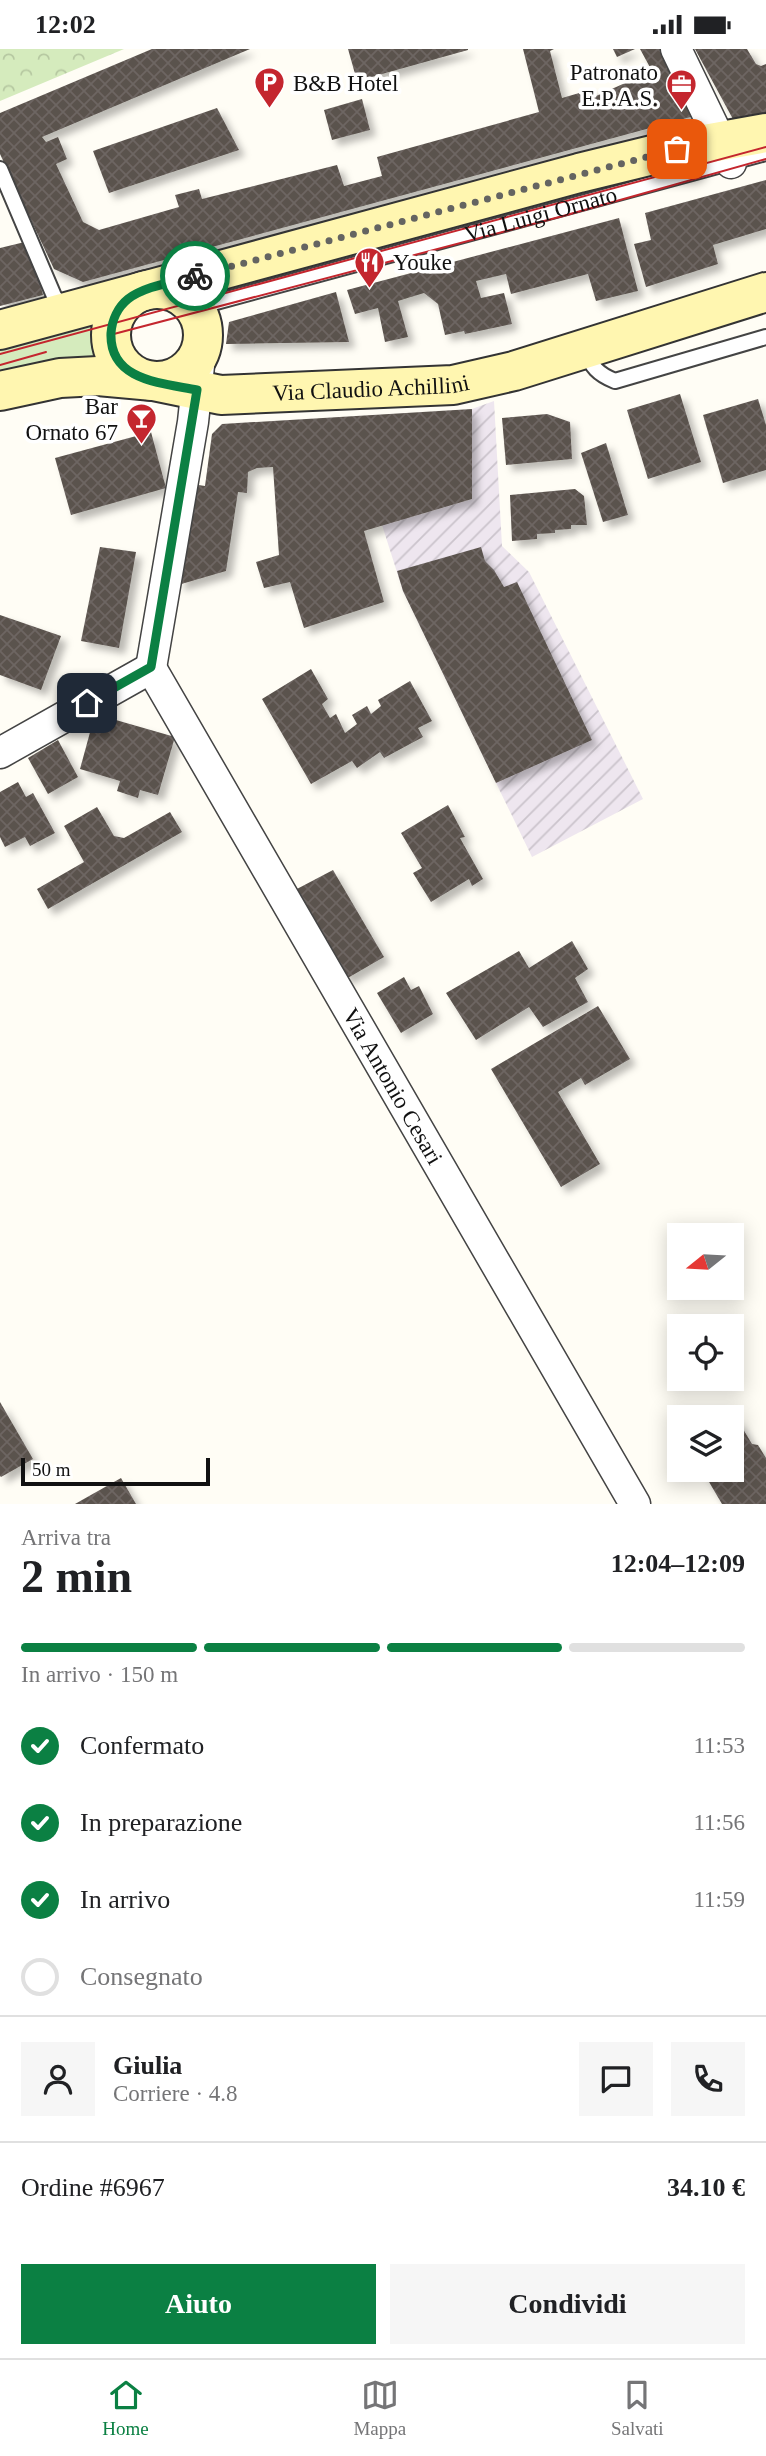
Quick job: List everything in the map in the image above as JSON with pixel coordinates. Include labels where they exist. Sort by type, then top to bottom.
[{"type":"main road","name":"Via Luigi Ornato","points":[[0,330],[579,173],[726,151],[766,132]]},
{"type":"main road","name":"Via Luigi Ornato","points":[[153,381],[135,376],[122,366],[113,349],[111,335],[113,320],[118,310],[128,299],[145,291],[160,289],[181,296],[194,308]]},
{"type":"main road","name":"Via Claudio Achillini","points":[[153,381],[221,395],[453,385],[491,378],[766,292]]},
{"type":"main road","points":[[0,391],[60,378],[98,376],[153,381],[166,380],[181,374],[194,362],[201,347],[202,329],[194,308]]},
{"type":"street","points":[[676,49],[726,151]]},
{"type":"street","points":[[0,753],[151,667],[197,390],[201,347]]},
{"type":"street","name":"Via Antonio Cesari","points":[[151,667],[635,1504]]},
{"type":"lane","name":"Via Luigi Ornato","points":[[194,308],[726,151],[766,153]]},
{"type":"lane","points":[[0,169],[54,296],[65,313]]},
{"type":"lane","points":[[586,348],[590,362],[600,375],[615,381],[766,337]]},
{"type":"shaded area","points":[[494,401],[502,546],[529,572],[643,799],[532,857],[403,591],[382,525],[472,499],[472,409]]},
{"type":"green space","points":[[0,49],[124,49],[0,101]]},
{"type":"green space","points":[[102,318],[102,356],[105,367],[0,380],[0,339]]},
{"type":"building","points":[[152,49],[250,49],[42,137],[46,142],[58,137],[67,159],[56,164],[83,222],[99,230],[179,207],[175,195],[199,189],[202,199],[337,165],[344,186],[382,176],[377,157],[539,112],[523,49],[554,49],[550,51],[562,98],[593,89],[596,96],[652,71],[640,49],[662,49],[698,115],[83,282],[54,269],[0,154],[0,113]]},
{"type":"building","points":[[348,49],[468,49],[468,50],[357,81]]},
{"type":"building","points":[[613,49],[635,49],[617,57]]},
{"type":"building","points":[[695,49],[747,49],[756,64],[766,64],[766,113],[734,121]]},
{"type":"building","points":[[362,99],[370,130],[332,140],[324,110]]},
{"type":"building","points":[[217,108],[239,150],[109,193],[93,151]]},
{"type":"building","points":[[766,180],[766,229],[713,245],[718,264],[646,287],[634,244],[651,240],[645,213]]},
{"type":"building","points":[[619,218],[638,291],[596,301],[588,274],[511,294],[506,274],[476,281],[481,298],[504,293],[512,324],[465,334],[464,331],[445,335],[438,304],[424,293],[398,301],[408,337],[385,342],[378,308],[355,314],[347,290]]},
{"type":"building","points":[[29,241],[43,295],[0,306],[0,248]]},
{"type":"building","points":[[336,292],[349,342],[226,344],[229,322]]},
{"type":"building","points":[[680,394],[701,462],[648,479],[627,410]]},
{"type":"building","points":[[758,399],[766,425],[766,470],[723,483],[703,415]]},
{"type":"building","points":[[472,409],[472,499],[364,531],[384,602],[304,628],[290,582],[264,588],[256,562],[279,555],[273,467],[257,468],[248,472],[247,493],[238,492],[226,571],[178,585],[192,484],[205,486],[212,434],[222,424]]},
{"type":"building","points":[[547,414],[570,422],[572,459],[506,465],[502,418]]},
{"type":"building","points":[[151,432],[166,488],[71,515],[55,458]]},
{"type":"building","points":[[606,443],[628,515],[603,522],[581,453]]},
{"type":"building","points":[[575,489],[584,496],[587,525],[571,525],[571,529],[537,534],[537,539],[512,541],[510,495]]},
{"type":"building","points":[[100,547],[136,552],[119,648],[81,641]]},
{"type":"building","points":[[481,547],[485,561],[504,587],[517,582],[592,740],[496,783],[403,591],[397,571]]},
{"type":"building","points":[[0,615],[61,636],[41,690],[0,675]]},
{"type":"building","points":[[311,669],[328,699],[322,704],[330,718],[336,714],[345,733],[357,724],[352,715],[367,706],[371,714],[381,706],[378,700],[410,681],[432,721],[418,728],[423,737],[384,758],[380,752],[357,768],[352,761],[311,784],[262,699]]},
{"type":"building","points":[[95,714],[175,737],[158,795],[140,790],[138,798],[117,791],[120,781],[80,769]]},
{"type":"building","points":[[58,740],[78,777],[48,794],[28,758]]},
{"type":"building","points":[[18,782],[26,797],[33,793],[55,833],[30,846],[25,837],[5,847],[0,837],[0,792]]},
{"type":"building","points":[[448,805],[465,837],[460,838],[483,879],[472,886],[469,879],[431,902],[413,873],[422,868],[401,833]]},
{"type":"building","points":[[97,807],[114,836],[124,838],[170,812],[182,832],[48,909],[37,889],[84,862],[64,826]]},
{"type":"building","points":[[333,870],[384,957],[346,979],[295,890]]},
{"type":"building","points":[[572,941],[588,969],[575,978],[588,1002],[543,1027],[529,1007],[476,1040],[446,993],[519,951],[529,968]]},
{"type":"building","points":[[404,977],[411,990],[419,986],[433,1014],[401,1033],[377,993]]},
{"type":"building","points":[[598,1006],[630,1059],[585,1085],[581,1078],[558,1092],[600,1164],[561,1187],[491,1069]]},
{"type":"building","points":[[0,1402],[33,1459],[1,1477],[0,1476]]},
{"type":"building","points":[[744,1431],[752,1444],[758,1445],[766,1458],[766,1504],[722,1504],[709,1482],[744,1482]]},
{"type":"building","points":[[121,1478],[136,1504],[75,1504]]},
{"type":"tram line","points":[[0,354],[766,147]]},
{"type":"tram line","points":[[110,335],[563,216],[766,159]]},
{"type":"tram line","points":[[0,365],[46,352]]},
{"type":"way so far","points":[[195,276],[677,149]]},
{"type":"place","name":"B&B Hotel","points":[[270,110]]},
{"type":"place","name":"Patronato E.P.A.S.","points":[[681,112]]},
{"type":"place","name":"Youke","points":[[370,289]]},
{"type":"place","name":"Bar Ornato 67","points":[[141,446]]},
{"type":"route","points":[[87,703],[151,667],[197,390],[146,380],[129,372],[120,363],[113,349],[113,320],[123,304],[135,295],[195,276]]}]
